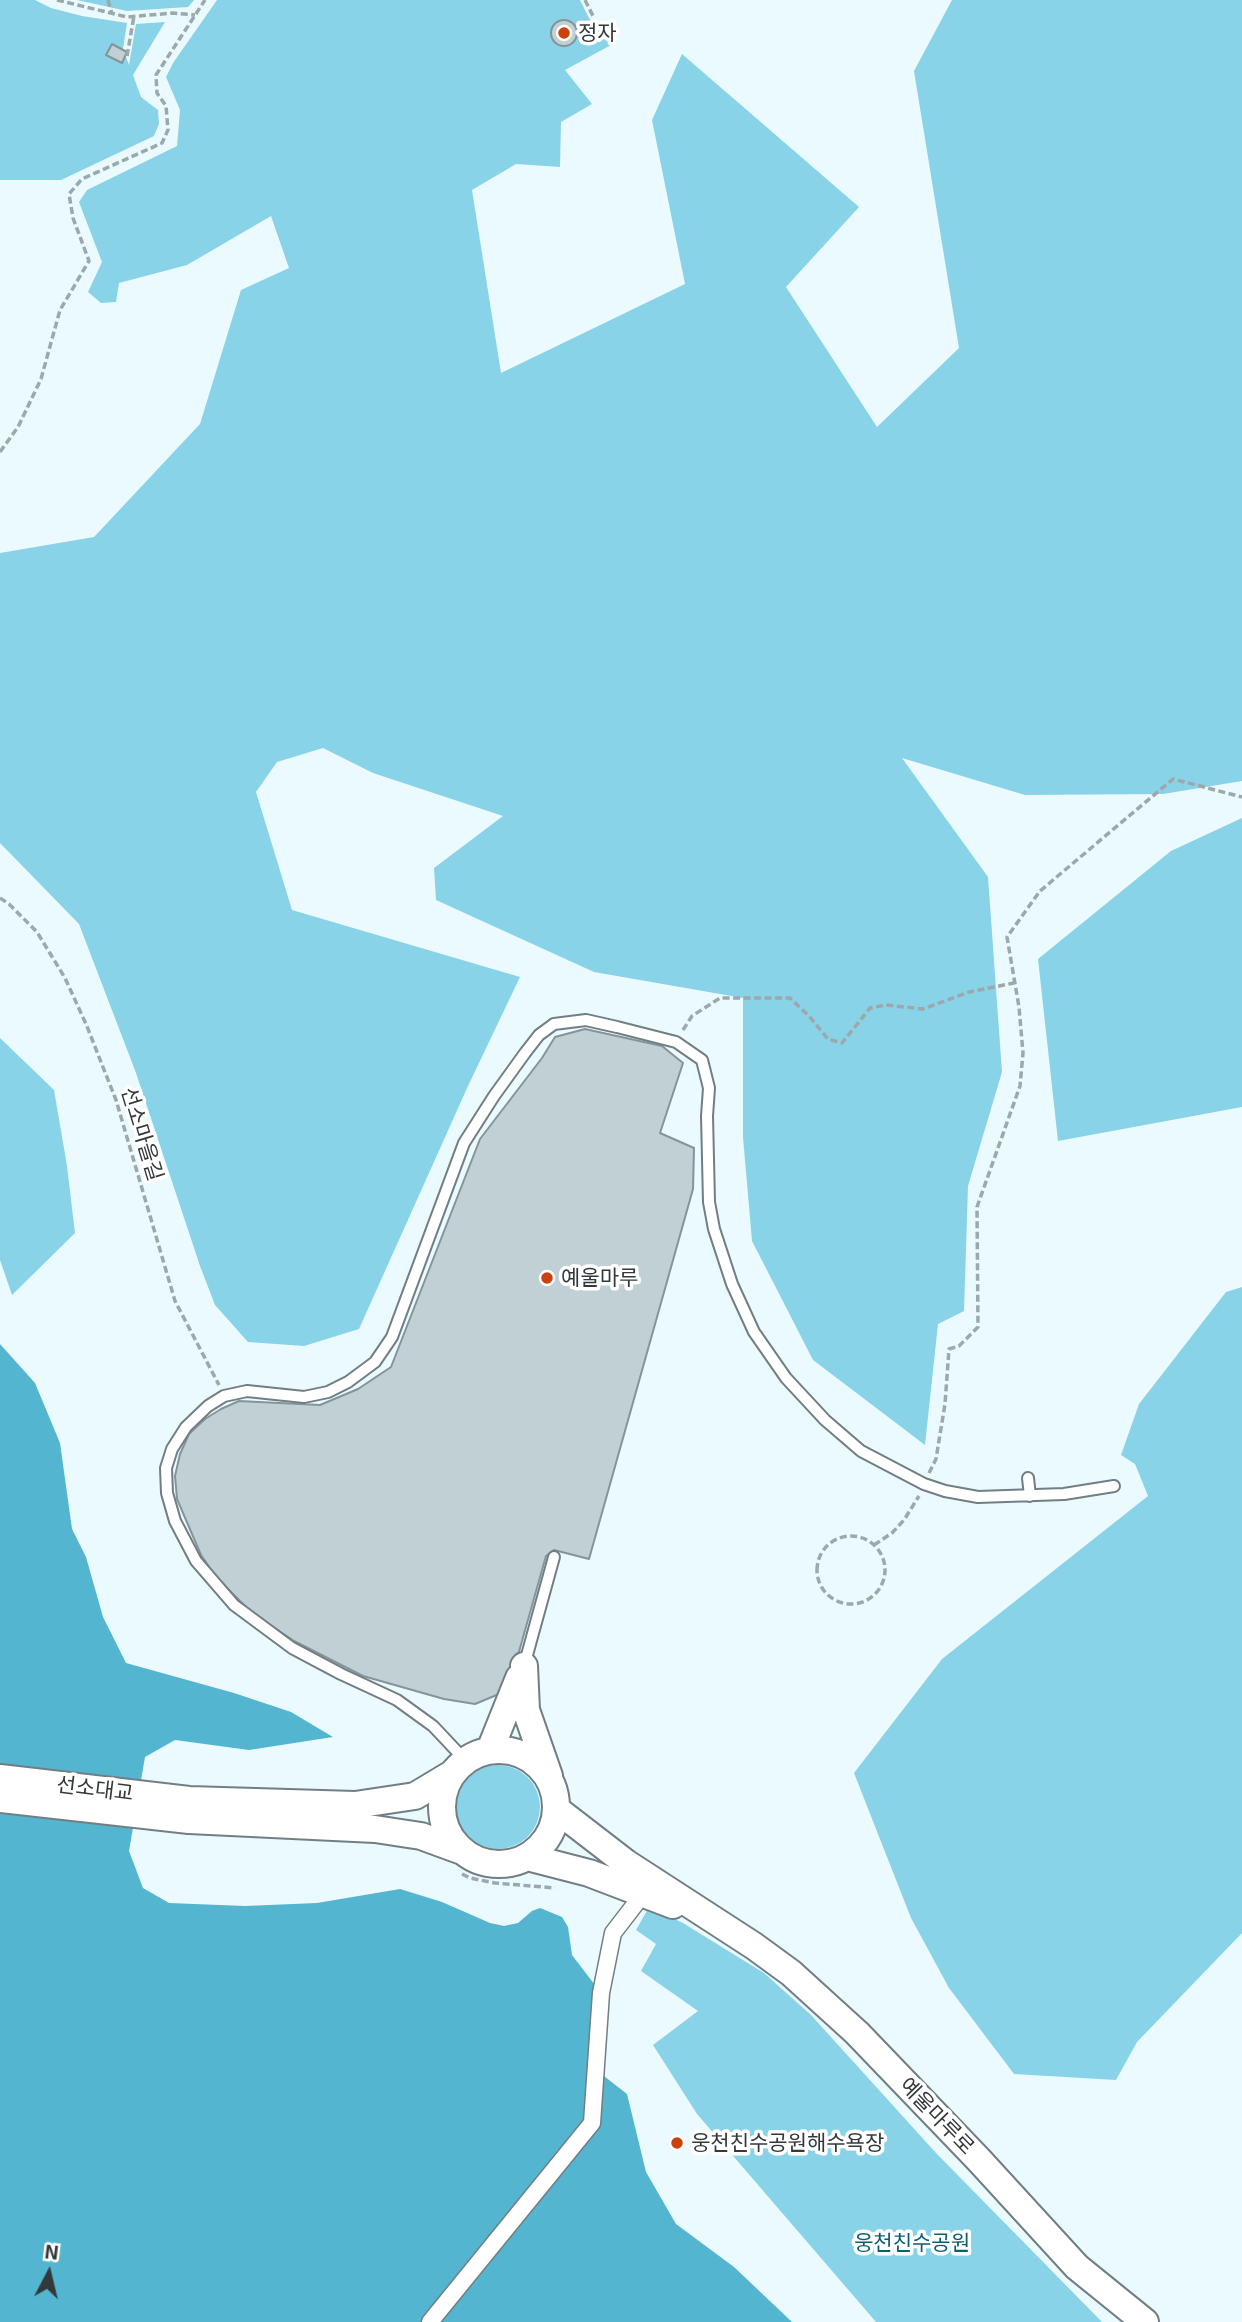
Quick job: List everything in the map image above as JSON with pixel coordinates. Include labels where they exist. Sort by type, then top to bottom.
[{"type":"street","points":[[490,1750],[524,1667]]},
{"type":"street","points":[[189,1810],[421,1836],[460,1861],[514,1862],[527,1857],[537,1850],[551,1832],[556,1809],[551,1782],[526,1710],[524,1667]]},
{"type":"street","points":[[189,1810],[355,1805],[415,1796],[490,1750],[522,1754],[536,1763],[551,1782]]},
{"type":"street","points":[[458,1768],[444,1788],[441,1802],[445,1829],[460,1861]]},
{"type":"street","name":"선소대교","points":[[0,1778],[189,1810]]},
{"type":"street","name":"선소대교","points":[[0,1799],[189,1810]]},
{"type":"street","points":[[556,1809],[611,1852],[717,1922]]},
{"type":"street","points":[[527,1857],[589,1873],[717,1922]]},
{"type":"street","points":[[430,2322],[592,2123],[601,1993],[613,1933],[643,1894]]},
{"type":"street","name":"예울마루로","points":[[717,1922],[791,1973],[857,2033],[1077,2267],[1145,2322]]},
{"type":"lane","points":[[458,1768],[433,1726],[397,1700],[292,1648],[246,1615],[223,1594],[196,1561],[171,1511],[166,1484],[167,1462],[175,1442],[186,1427],[208,1406],[224,1396],[247,1391],[304,1397],[348,1382],[375,1362],[393,1337],[464,1143],[494,1096],[539,1035],[554,1024],[586,1020],[676,1042],[702,1060],[709,1088],[709,1202],[714,1229],[732,1284],[754,1332],[786,1378],[825,1420],[861,1451],[924,1484],[978,1497],[1064,1494],[1114,1486]]},
{"type":"lane","points":[[1028,1478],[1030,1496]]},
{"type":"lane","points":[[524,1667],[554,1557]]},
{"type":"path","points":[[57,0],[112,14],[195,15]]},
{"type":"path","points":[[108,0],[112,14]]},
{"type":"path","points":[[0,452],[18,426],[41,380],[60,310],[89,261],[73,218],[69,194],[82,179],[162,143],[168,130],[166,106],[157,93],[156,75],[205,0]]},
{"type":"path","points":[[585,0],[594,18]]},
{"type":"path","points":[[127,56],[134,16]]},
{"type":"path","points":[[874,1545],[892,1533],[916,1503],[936,1459],[946,1394],[949,1349],[959,1346],[978,1327],[977,1207],[1020,1086],[1023,1053],[1019,1007],[1007,937],[1040,891],[1174,779],[1242,797]]},
{"type":"path","name":"선소마을길","points":[[0,898],[37,932],[65,978],[86,1024],[116,1100],[175,1301],[224,1396]]},
{"type":"path","points":[[676,1042],[692,1016],[720,998],[790,998],[828,1039],[842,1043],[870,1008],[886,1005],[923,1009],[969,992],[1014,983]]},
{"type":"path","points":[[842,1536],[854,1536],[874,1545],[881,1554],[884,1575],[881,1586],[874,1595],[854,1604],[832,1598],[824,1591],[817,1570],[824,1549],[832,1541],[842,1536]]},
{"type":"path","points":[[460,1861],[470,1878],[563,1889]]},
{"type":"green space","points":[[0,0],[35,0],[51,8],[82,16],[127,23],[123,49],[129,65],[136,24],[165,22],[133,75],[141,97],[158,110],[159,124],[154,136],[61,180],[0,180]]},
{"type":"green space","points":[[77,0],[194,0],[188,7],[127,11]]},
{"type":"green space","points":[[217,0],[580,0],[589,18],[611,45],[565,70],[592,104],[561,122],[560,167],[516,164],[472,190],[501,373],[685,284],[652,120],[682,54],[859,207],[786,287],[877,427],[959,348],[914,71],[952,0],[1242,0],[1242,781],[1163,794],[1025,795],[902,758],[988,877],[1002,1072],[968,1186],[964,1311],[938,1324],[925,1445],[813,1360],[752,1241],[743,1137],[743,998],[594,972],[436,900],[434,868],[503,816],[373,773],[323,748],[277,762],[256,792],[292,910],[520,977],[359,1329],[304,1346],[248,1342],[215,1305],[136,1073],[79,924],[0,843],[0,553],[94,537],[200,424],[241,290],[289,268],[271,216],[187,265],[119,283],[116,302],[101,303],[88,292],[102,262],[79,202],[87,190],[177,146],[180,110],[166,77]]},
{"type":"green space","points":[[1242,818],[1242,1107],[1058,1141],[1038,959],[1171,851]]},
{"type":"green space","points":[[0,1038],[54,1090],[75,1233],[12,1295],[0,1260]]},
{"type":"green space","points":[[1242,1287],[1242,1933],[1137,2042],[1116,2080],[1014,2074],[949,1988],[911,1918],[854,1773],[942,1659],[1148,1496],[1135,1464],[1121,1455],[1139,1404],[1226,1292]]},
{"type":"green space","points":[[490,1765],[506,1765],[522,1772],[533,1783],[540,1799],[537,1823],[528,1837],[506,1849],[490,1849],[474,1842],[463,1831],[456,1815],[456,1799],[463,1783],[474,1772]]},
{"type":"green space","name":"웅천친수공원","points":[[649,1907],[683,1923],[764,1973],[811,2015],[936,2153],[1102,2322],[876,2322],[697,2114],[653,2045],[698,2011],[641,1971],[656,1944],[636,1930]]},
{"type":"shaded area","points":[[0,1344],[35,1383],[60,1443],[72,1529],[86,1557],[103,1617],[126,1663],[291,1712],[333,1737],[249,1750],[175,1740],[145,1757],[129,1851],[143,1888],[169,1903],[245,1906],[317,1903],[400,1889],[504,1926],[518,1923],[540,1908],[562,1917],[568,1927],[572,1955],[601,1993],[600,2073],[627,2094],[646,2172],[676,2224],[734,2267],[792,2322],[0,2322]]},
{"type":"building","name":"정자","points":[[564,20],[573,24],[577,33],[573,42],[564,46],[555,42],[551,33],[555,24]]},
{"type":"building","points":[[112,44],[127,52],[122,63],[106,55]]},
{"type":"building","name":"예울마루","points":[[585,1029],[662,1046],[683,1063],[660,1133],[694,1148],[693,1189],[589,1559],[554,1550],[546,1556],[511,1680],[499,1694],[475,1704],[444,1699],[363,1676],[294,1641],[251,1612],[216,1577],[201,1555],[177,1499],[175,1476],[180,1454],[189,1434],[221,1409],[239,1401],[320,1405],[358,1389],[391,1367],[480,1139],[555,1037]]},
{"type":"place","name":"정자","points":[[564,33]]},
{"type":"place","name":"예울마루","points":[[547,1278]]},
{"type":"place","name":"웅천친수공원해수욕장","points":[[677,2143]]}]
